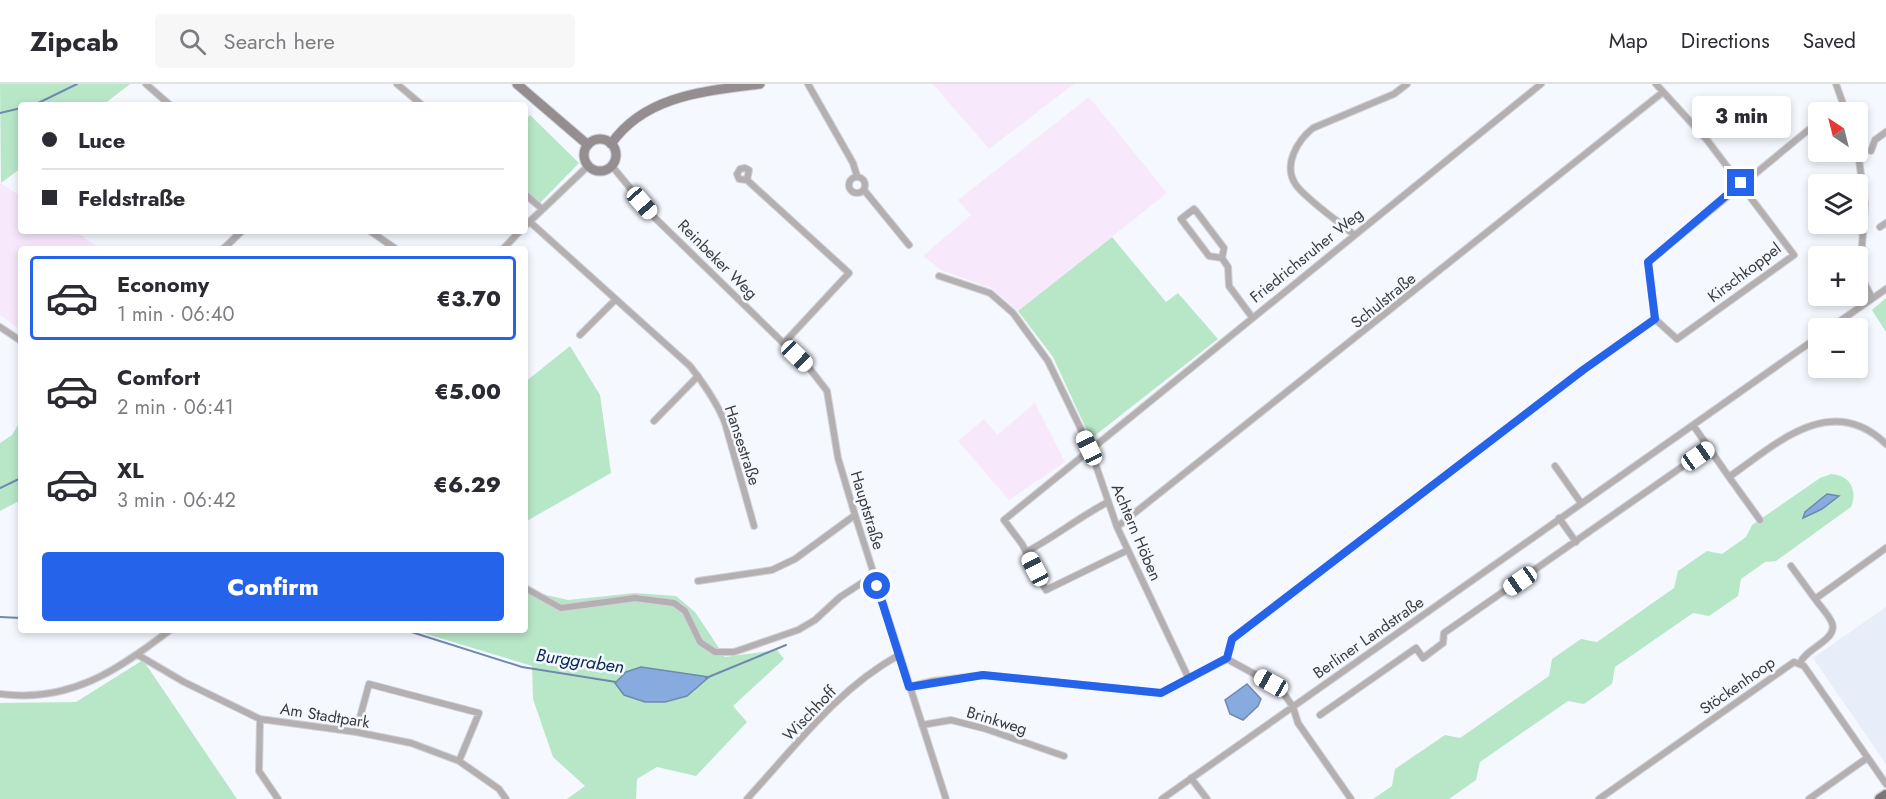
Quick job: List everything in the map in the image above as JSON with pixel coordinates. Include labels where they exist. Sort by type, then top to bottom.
[{"type":"main road","points":[[517,84],[588,145]]},
{"type":"main road","points":[[611,144],[628,123],[663,102],[710,91],[760,84]]},
{"type":"main road","points":[[602,140],[611,144],[615,153],[612,166],[599,171],[588,166],[584,153],[588,145],[602,140]]},
{"type":"main road","points":[[1880,799],[1886,795]]},
{"type":"street","points":[[146,84],[167,102]]},
{"type":"street","points":[[397,84],[418,102]]},
{"type":"street","points":[[808,84],[853,163],[856,176]]},
{"type":"street","points":[[1353,234],[1296,185],[1291,172],[1292,158],[1302,137],[1313,128],[1394,94],[1407,84]]},
{"type":"street","name":"Friedrichsruher Weg","points":[[1026,552],[1004,520],[1089,448],[1540,84]]},
{"type":"street","name":"Kirschkoppel","points":[[1655,319],[1677,339],[1794,255],[1741,183],[1656,84]]},
{"type":"street","points":[[1836,84],[1842,102]]},
{"type":"street","name":"Schulstraße","points":[[1117,527],[1663,92]]},
{"type":"street","points":[[909,687],[983,675],[1161,693],[1227,658],[1232,639],[1583,370],[1655,319],[1648,262],[1808,130]]},
{"type":"street","points":[[1871,151],[1875,140],[1886,132]]},
{"type":"street","points":[[1859,162],[1865,204],[1860,273],[1872,298]]},
{"type":"street","points":[[528,223],[588,166]]},
{"type":"street","name":"Reinbeker Weg","points":[[612,166],[653,216],[810,369]]},
{"type":"street","points":[[856,176],[864,180],[864,190],[909,245]]},
{"type":"street","points":[[856,176],[849,181],[849,189],[856,194],[864,190]]},
{"type":"street","points":[[747,180],[849,273],[784,343]]},
{"type":"street","points":[[528,197],[542,209]]},
{"type":"street","points":[[1222,258],[1209,256],[1181,219],[1194,209],[1224,248],[1222,258],[1228,267],[1229,286],[1252,317]]},
{"type":"street","name":"Hansestraße","points":[[528,225],[690,366],[698,376],[719,407],[725,423],[754,526]]},
{"type":"street","points":[[226,246],[239,234]]},
{"type":"street","points":[[374,234],[392,246]]},
{"type":"street","points":[[506,246],[517,234]]},
{"type":"street","name":"Achtern Höben","points":[[939,276],[990,293],[1013,313],[1048,361],[1089,448],[1117,527],[1189,679]]},
{"type":"street","points":[[1844,318],[1886,289]]},
{"type":"street","points":[[580,335],[615,300]]},
{"type":"street","points":[[0,327],[18,339]]},
{"type":"street","name":"Berliner Landstraße","points":[[1162,799],[1808,344]]},
{"type":"street","name":"Hauptstraße","points":[[810,369],[827,391],[838,458],[946,799]]},
{"type":"street","points":[[654,421],[698,376]]},
{"type":"street","points":[[1729,477],[1790,434],[1819,422],[1858,425],[1886,444]]},
{"type":"street","points":[[1693,425],[1760,520]]},
{"type":"street","points":[[1320,715],[1416,648],[1423,658],[1443,643],[1444,633],[1709,448]]},
{"type":"street","points":[[1555,466],[1581,503]]},
{"type":"street","points":[[1108,502],[1076,519],[1049,540],[1026,552],[1046,590],[1128,550]]},
{"type":"street","points":[[698,581],[772,570],[795,559],[855,515]]},
{"type":"street","points":[[1559,518],[1576,542]]},
{"type":"street","points":[[1815,599],[1886,548]]},
{"type":"street","points":[[1791,566],[1832,623],[1830,636],[1803,654],[1800,663]]},
{"type":"street","points":[[528,590],[561,608],[634,598],[674,603],[685,611],[700,642],[715,652],[734,652],[798,630],[815,620],[840,597],[874,575]]},
{"type":"street","points":[[0,694],[20,696],[73,690],[138,655],[166,633]]},
{"type":"street","name":"Am Stadtpark","points":[[138,655],[184,682],[260,719],[356,732],[411,743],[459,761],[499,789],[506,799]]},
{"type":"street","name":"Wischhoff","points":[[747,799],[838,699],[880,665],[899,655]]},
{"type":"street","points":[[1227,658],[1280,689],[1293,707],[1298,723],[1351,799]]},
{"type":"street","name":"Stöckenhoop","points":[[1599,799],[1794,662],[1800,663],[1886,784]]},
{"type":"street","points":[[356,732],[369,684],[479,713],[459,761]]},
{"type":"street","points":[[260,719],[259,771],[278,799]]},
{"type":"street","name":"Brinkweg","points":[[922,725],[951,720],[987,729],[1064,756]]},
{"type":"street","points":[[1809,799],[1867,758]]},
{"type":"street","points":[[1191,778],[1207,799]]},
{"type":"shaded area","points":[[933,84],[1074,84],[989,149]]},
{"type":"shaded area","points":[[1089,97],[1167,193],[1018,311],[991,288],[943,271],[923,256],[971,215],[958,200]]},
{"type":"shaded area","points":[[0,183],[18,194],[18,234],[78,234],[96,246],[18,246],[18,328],[0,315]]},
{"type":"shaded area","points":[[1035,403],[1065,462],[1009,500],[958,441],[984,419],[997,435]]},
{"type":"shaded area","points":[[1886,607],[1886,764],[1813,658]]},
{"type":"green space","points":[[0,84],[130,84],[107,102],[18,102],[18,170],[1,183]]},
{"type":"green space","points":[[530,115],[579,163],[540,203],[528,193],[528,117]]},
{"type":"green space","points":[[1112,237],[1166,302],[1178,293],[1218,339],[1093,437],[1088,433],[1053,357],[1018,311]]},
{"type":"green space","points":[[1886,298],[1886,332],[1872,310]]},
{"type":"green space","points":[[570,346],[600,395],[611,473],[528,520],[528,380]]},
{"type":"green space","points":[[18,425],[18,502],[0,511],[0,443],[12,435]]},
{"type":"green space","points":[[1831,474],[1843,477],[1851,484],[1853,501],[1851,507],[1776,561],[1765,562],[1741,579],[1738,596],[1709,616],[1693,613],[1615,667],[1612,684],[1584,704],[1568,701],[1480,762],[1476,780],[1449,799],[1373,799],[1392,786],[1395,769],[1445,735],[1460,738],[1549,676],[1552,659],[1581,639],[1597,642],[1674,588],[1678,571],[1707,551],[1722,554],[1746,537],[1752,525],[1820,478]]},
{"type":"green space","points":[[528,591],[568,600],[635,593],[676,596],[695,612],[725,657],[777,650],[784,659],[733,706],[747,722],[696,776],[657,767],[637,779],[636,799],[567,799],[585,786],[553,757],[533,699],[532,666],[423,633],[528,633]]},
{"type":"green space","points":[[143,660],[237,799],[0,799],[0,703],[76,702]]},
{"type":"water","points":[[1827,494],[1839,496],[1822,509],[1803,518],[1805,512]]},
{"type":"water","points":[[641,667],[709,677],[687,696],[665,702],[645,702],[624,695],[615,683],[626,672]]},
{"type":"water","points":[[1247,684],[1261,699],[1258,706],[1243,720],[1230,714],[1225,700]]},
{"type":"waterway","points":[[40,102],[77,84]]},
{"type":"waterway","points":[[0,113],[18,109]]},
{"type":"waterway","points":[[0,488],[18,479]]},
{"type":"waterway","name":"Burggraben","points":[[0,617],[18,618]]},
{"type":"waterway","name":"Burggraben","points":[[414,633],[522,667],[616,682]]},
{"type":"waterway","name":"Burggraben","points":[[706,678],[786,645]]},
{"type":"route","points":[[877,586],[909,687],[933,681],[983,675],[1161,693],[1227,658],[1232,639],[1583,370],[1655,319],[1648,262],[1741,183]]}]
